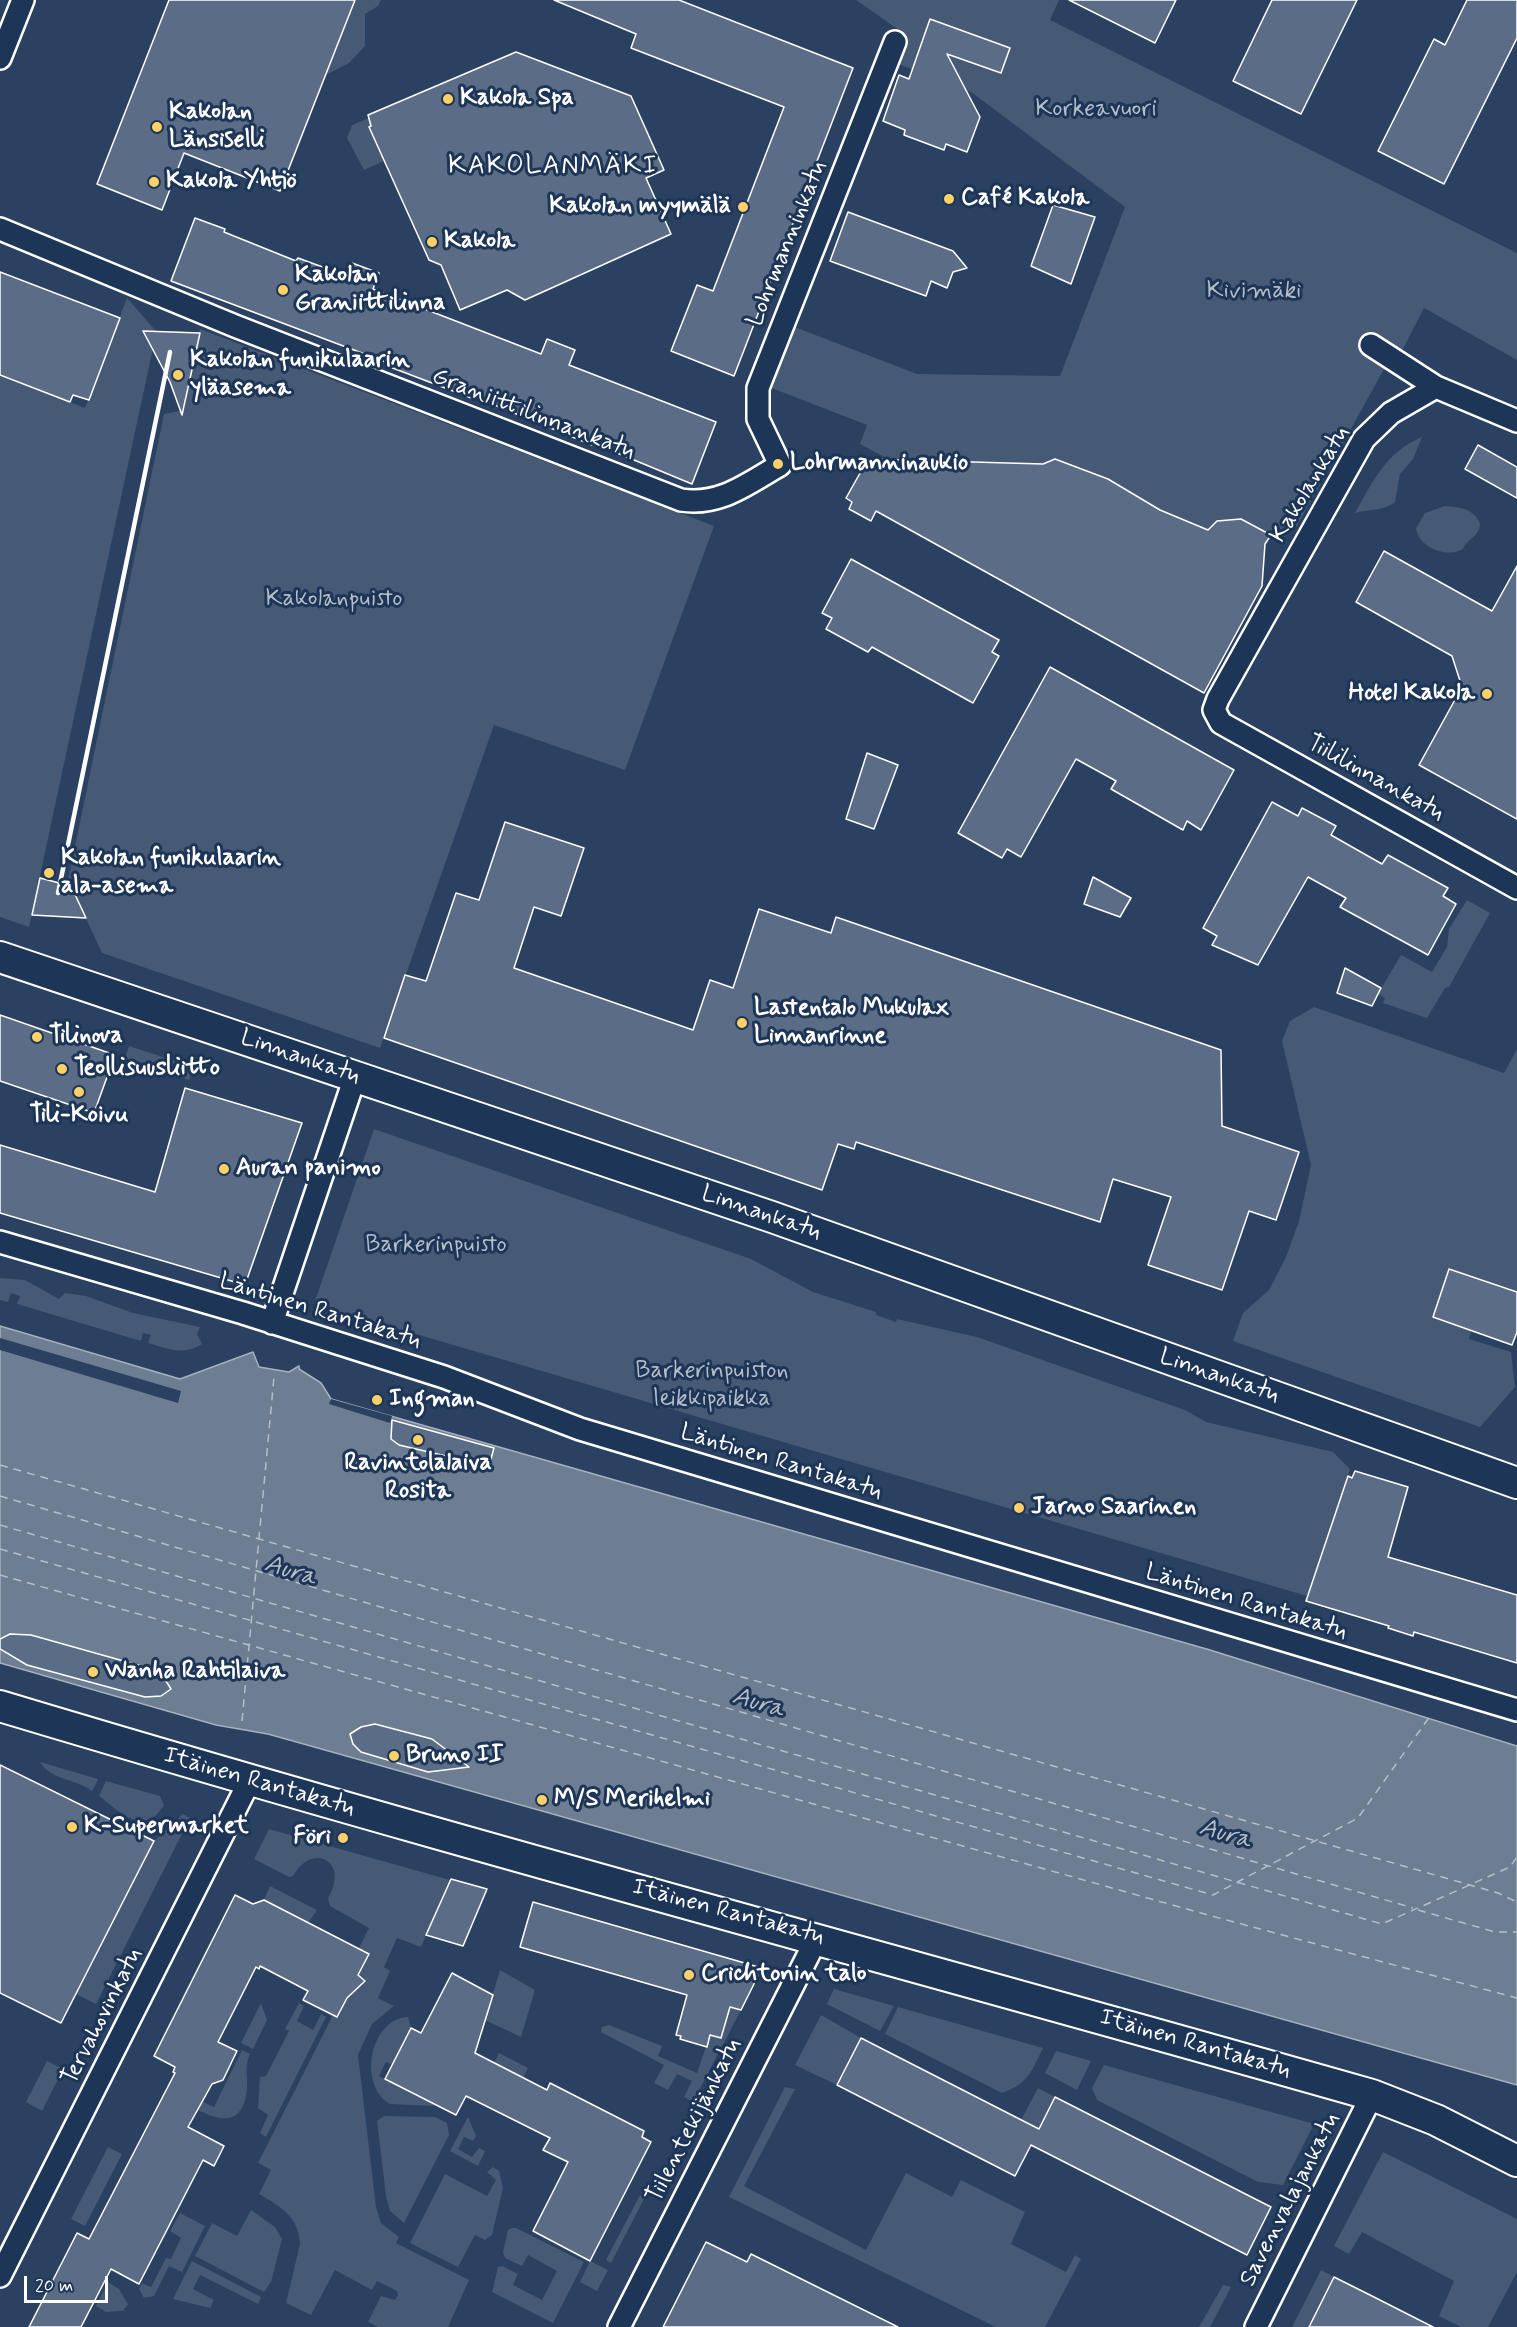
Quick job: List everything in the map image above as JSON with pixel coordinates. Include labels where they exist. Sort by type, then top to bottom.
[{"type":"street","points":[[0,58],[23,0]]},
{"type":"street","name":"Lohrmanninkatu","points":[[780,465],[758,419],[758,388],[895,42]]},
{"type":"street","name":"Graniittilinnankatu","points":[[0,229],[235,326],[681,500],[699,503],[716,500],[780,465]]},
{"type":"street","points":[[1371,345],[1436,387],[1517,422]]},
{"type":"street","name":"Kakolankatu","points":[[1214,710],[1218,699],[1364,439],[1391,413],[1436,387]]},
{"type":"street","name":"Tiililinnankatu","points":[[1214,710],[1221,723],[1517,888]]},
{"type":"street","name":"Linnankatu","points":[[0,957],[782,1221],[1517,1483]]},
{"type":"street","points":[[272,1323],[355,1077]]},
{"type":"street","name":"Läntinen Rantakatu","points":[[0,1242],[444,1377],[580,1429],[1517,1710]]},
{"type":"street","name":"Itäinen Rantakatu","points":[[0,1706],[250,1780],[1372,2095],[1436,2120],[1517,2161]]},
{"type":"street","name":"Tervahovinkatu","points":[[0,2276],[250,1780]]},
{"type":"street","name":"Tiilentekijänkatu","points":[[619,2327],[817,1938]]},
{"type":"street","name":"Savenvalajankatu","points":[[1256,2327],[1372,2095]]},
{"type":"green space","points":[[355,0],[381,0],[378,6],[365,14],[365,46],[349,63],[326,75]]},
{"type":"green space","name":"Kivimäki","points":[[856,0],[1059,0],[1050,20],[1517,253],[1517,360],[1424,308],[1402,351],[1393,353],[1297,526],[1283,538],[1271,535],[1241,519],[1217,521],[1208,530],[1043,464],[888,459],[860,444],[867,425],[769,387],[792,326],[917,374],[1060,376],[1125,207],[971,92],[893,62],[906,35]]},
{"type":"green space","points":[[369,118],[372,125],[369,127],[384,161],[364,170],[347,138],[352,125]]},
{"type":"green space","points":[[127,298],[156,331],[144,331],[153,348],[29,927],[0,917],[0,375],[85,408]]},
{"type":"green space","name":"Kakolanpuisto","points":[[200,329],[714,526],[625,770],[494,725],[380,1048],[102,953],[71,886],[67,885],[164,414],[184,410]]},
{"type":"green space","points":[[1422,437],[1413,459],[1400,474],[1395,502],[1381,508],[1355,513],[1390,459],[1410,443]]},
{"type":"green space","points":[[1445,506],[1471,512],[1480,524],[1476,535],[1463,549],[1456,552],[1442,552],[1428,546],[1418,535],[1416,528],[1425,513]]},
{"type":"green space","points":[[1467,900],[1490,913],[1449,987],[1445,988],[1427,1018],[1383,1003],[1385,998],[1378,994],[1401,955],[1432,972],[1447,947],[1449,929]]},
{"type":"green space","points":[[1314,1007],[1504,1073],[1517,1049],[1517,1292],[1449,1269],[1433,1317],[1471,1331],[1469,1339],[1511,1352],[1515,1387],[1480,1427],[1233,1341],[1243,1313],[1269,1290],[1286,1257],[1299,1221],[1311,1165],[1282,1041],[1290,1021]]},
{"type":"green space","points":[[129,1046],[194,1067],[189,1080],[125,1058]]},
{"type":"green space","name":"Barkerinpuisto","points":[[374,1129],[751,1259],[813,1292],[876,1312],[876,1315],[896,1322],[897,1319],[977,1337],[1185,1410],[1206,1422],[1333,1452],[1350,1469],[1307,1596],[314,1304]]},
{"type":"green space","points":[[0,1278],[25,1280],[59,1299],[65,1293],[86,1296],[133,1313],[200,1327],[197,1334],[202,1344],[182,1351],[169,1349],[148,1343],[151,1335],[143,1333],[141,1341],[17,1304],[20,1296],[11,1293],[8,1302],[0,1300]]},
{"type":"green space","points":[[40,1762],[98,1780],[92,1791],[57,1776]]},
{"type":"green space","points":[[106,1781],[160,1796],[164,1805],[156,1815],[148,1820],[132,1819],[99,1796]]},
{"type":"green space","points":[[183,1814],[190,1818],[96,2004],[76,1994],[154,1841]]},
{"type":"green space","points":[[269,1829],[450,1880],[421,1947],[397,1938],[384,1967],[390,1971],[378,1998],[394,2006],[372,2024],[358,2055],[376,2207],[381,2223],[399,2237],[396,2243],[469,2280],[448,2327],[378,2327],[368,2322],[381,2296],[395,2300],[398,2295],[397,2291],[377,2281],[372,2290],[335,2270],[311,2315],[286,2303],[300,2244],[299,2235],[287,2213],[259,2194],[271,2170],[258,2163],[333,2015],[337,2017],[352,1988],[355,1990],[364,1982],[358,1975],[369,1954],[359,1948],[369,1928],[330,1906],[328,1898],[334,1885],[335,1874],[332,1866],[326,1860],[319,1858],[310,1860],[289,1877],[254,1859]]},
{"type":"green space","points":[[270,1886],[317,1910],[308,1923],[264,1900]]},
{"type":"green space","points":[[500,1970],[535,1990],[521,2037],[485,2020]]},
{"type":"green space","points":[[834,1989],[894,2006],[880,2031],[827,2004]]},
{"type":"green space","points":[[261,2003],[267,2020],[253,2049],[241,2043]]},
{"type":"green space","points":[[299,2003],[304,2006],[297,2021],[313,2030],[321,2014],[326,2017],[266,2137],[260,2133],[268,2115],[258,2108],[260,2077],[266,2076],[289,2031],[285,2029]]},
{"type":"green space","points":[[730,2007],[741,2010],[693,2102],[684,2097],[692,2081],[677,2074],[668,2090],[654,2083],[664,2065],[601,2032],[602,2027],[609,2025],[662,2046],[658,2056],[697,2073],[710,2035],[720,2038]]},
{"type":"green space","points":[[898,2007],[1043,2048],[1024,2081],[1002,2093],[885,2034]]},
{"type":"green space","points":[[821,2015],[861,2038],[837,2085],[795,2065]]},
{"type":"green space","points":[[408,2017],[411,2028],[392,2065],[386,2062],[379,2076],[434,2104],[433,2106],[390,2104],[380,2095],[374,2083],[371,2069],[372,2054],[377,2041],[384,2029],[395,2021]]},
{"type":"green space","points":[[242,2050],[250,2054],[247,2067],[247,2090],[243,2106],[236,2115],[227,2118],[216,2117],[169,2094],[176,2079],[207,2095],[203,2102],[214,2107]]},
{"type":"green space","points":[[1056,2051],[1091,2061],[1077,2090],[1045,2073]]},
{"type":"green space","points":[[499,2053],[528,2068],[523,2078],[494,2063]]},
{"type":"green space","points":[[47,2061],[63,2069],[42,2111],[26,2102]]},
{"type":"green space","points":[[1104,2065],[1314,2124],[1283,2185],[1258,2182],[1097,2100],[1092,2088]]},
{"type":"green space","points":[[785,2087],[795,2089],[744,2186],[866,2250],[906,2173],[952,2197],[961,2180],[1025,2212],[1011,2244],[1066,2272],[1075,2255],[1081,2259],[1045,2327],[996,2327],[729,2197]]},
{"type":"green space","points":[[1038,2088],[1055,2097],[1039,2129],[1021,2120]]},
{"type":"green space","points":[[384,2116],[435,2117],[447,2123],[449,2135],[404,2223],[390,2211],[386,2196],[377,2121]]},
{"type":"green space","points":[[468,2117],[476,2136],[473,2141],[464,2137],[458,2149],[472,2157],[479,2148],[485,2151],[478,2166],[450,2151]]},
{"type":"green space","points":[[108,2147],[122,2154],[85,2226],[71,2219]]},
{"type":"green space","points":[[1383,2152],[1517,2219],[1517,2272],[1488,2327],[1461,2327],[1439,2316],[1454,2281],[1362,2232],[1349,2254],[1334,2246]]},
{"type":"green space","points":[[493,2167],[499,2171],[503,2188],[492,2235],[485,2240],[475,2235],[458,2267],[410,2243],[445,2174],[487,2196],[496,2180],[487,2172]]},
{"type":"green space","points":[[640,2195],[645,2197],[611,2263],[606,2260]]},
{"type":"green space","points":[[251,2210],[275,2227],[282,2239],[271,2282],[264,2292],[195,2256],[212,2223],[237,2236]]},
{"type":"green space","points":[[180,2213],[205,2226],[182,2272],[169,2266],[154,2296],[144,2298],[139,2289],[142,2283],[151,2287],[166,2258],[171,2259],[181,2238],[170,2231]]},
{"type":"green space","points":[[512,2228],[584,2262],[553,2323],[492,2292],[498,2267],[502,2266],[518,2274],[513,2285],[542,2300],[557,2271],[528,2255],[522,2266],[505,2258],[503,2252],[508,2230]]},
{"type":"green space","points":[[192,2261],[261,2297],[258,2304],[200,2275],[193,2289],[214,2300],[210,2308],[173,2299]]},
{"type":"green space","points":[[590,2261],[608,2270],[597,2291],[580,2282]]},
{"type":"green space","points":[[1321,2270],[1334,2277],[1309,2327],[1292,2327]]},
{"type":"green space","points":[[108,2282],[119,2289],[128,2304],[123,2311],[106,2312],[96,2306]]},
{"type":"green space","points":[[1223,2285],[1231,2287],[1210,2327],[1199,2327]]},
{"type":"water","name":"Aura","points":[[0,1326],[180,1379],[253,1352],[259,1367],[289,1372],[299,1366],[299,1369],[321,1383],[331,1399],[1210,1650],[1517,1746],[1517,2085],[268,1734],[216,1725],[0,1663]]},
{"type":"pier","points":[[0,1338],[181,1391],[178,1403],[0,1350]]},
{"type":"pier","points":[[331,1399],[392,1416],[390,1423],[329,1404]]},
{"type":"building","points":[[169,0],[355,0],[280,191],[184,153],[162,210],[97,184]]},
{"type":"building","points":[[554,0],[679,0],[853,68],[734,376],[671,351],[697,285],[713,291],[784,107],[631,48],[636,34]]},
{"type":"building","points":[[1069,0],[1176,0],[1155,43]]},
{"type":"building","points":[[1272,0],[1357,0],[1301,114],[1233,81]]},
{"type":"building","points":[[1467,0],[1517,0],[1517,38],[1444,184],[1378,151],[1434,39],[1445,45]]},
{"type":"building","points":[[930,19],[1010,48],[1001,73],[947,54],[980,117],[967,152],[946,144],[944,150],[904,135],[905,130],[883,121],[899,75],[909,79]]},
{"type":"building","points":[[516,52],[631,96],[664,170],[646,178],[671,234],[525,300],[507,290],[460,310],[441,265],[429,260],[369,127],[371,126],[368,115]]},
{"type":"building","points":[[1053,205],[1095,217],[1071,284],[1031,266]]},
{"type":"building","points":[[848,212],[953,251],[967,268],[953,272],[947,288],[931,281],[926,296],[830,261]]},
{"type":"building","name":"Kakolan Graniittilinna","points":[[195,218],[296,261],[298,258],[347,276],[352,263],[379,273],[373,289],[541,354],[547,339],[575,350],[569,365],[716,422],[692,484],[475,397],[474,399],[390,367],[391,364],[171,281]]},
{"type":"building","points":[[0,272],[120,318],[89,400],[73,395],[70,402],[0,375]]},
{"type":"building","name":"Kakolan funikulaarin yläasema","points":[[143,331],[200,333],[182,415],[170,382]]},
{"type":"building","points":[[1478,445],[1517,467],[1517,498],[1465,469]]},
{"type":"building","points":[[868,459],[1043,464],[1055,459],[1108,479],[1160,510],[1208,530],[1217,521],[1241,519],[1271,535],[1265,544],[1262,586],[1204,693],[876,511],[871,521],[849,509],[852,502],[846,498]]},
{"type":"building","name":"Hotel Kakola","points":[[1384,551],[1492,611],[1517,566],[1517,819],[1419,765],[1462,687],[1452,656],[1356,602]]},
{"type":"building","points":[[851,559],[999,640],[992,652],[999,656],[973,703],[872,647],[868,652],[826,629],[832,618],[822,613]]},
{"type":"building","points":[[1050,667],[1234,770],[1201,830],[1187,821],[1183,830],[1111,789],[1116,781],[1076,759],[1021,857],[1007,849],[1002,858],[958,833]]},
{"type":"building","points":[[867,753],[898,765],[874,829],[846,819]]},
{"type":"building","points":[[1272,802],[1298,816],[1302,808],[1336,826],[1331,835],[1382,864],[1388,855],[1448,888],[1443,896],[1456,904],[1428,955],[1340,907],[1346,898],[1308,877],[1258,965],[1212,945],[1217,936],[1203,928]]},
{"type":"building","points":[[505,822],[584,848],[561,916],[534,907],[514,968],[693,1030],[710,980],[733,988],[759,909],[831,933],[836,917],[1221,1050],[1222,1126],[1299,1152],[1276,1220],[1249,1211],[1222,1290],[1148,1265],[1171,1197],[1113,1179],[1100,1222],[856,1142],[854,1149],[838,1144],[822,1190],[384,1038],[405,975],[426,981],[456,893],[479,900]]},
{"type":"building","points":[[1093,877],[1131,898],[1120,917],[1084,904]]},
{"type":"building","name":"Kakolan funikulaarin ala-asema","points":[[40,878],[71,886],[86,918],[32,915]]},
{"type":"building","points":[[1345,968],[1381,988],[1372,1006],[1337,993]]},
{"type":"building","points":[[0,1015],[115,1055],[94,1113],[0,1081]]},
{"type":"building","name":"Auran panimo","points":[[185,1088],[302,1123],[245,1285],[0,1213],[0,1145],[155,1192]]},
{"type":"building","points":[[1449,1269],[1517,1292],[1517,1332],[1512,1345],[1433,1317]]},
{"type":"building","points":[[392,1420],[494,1448],[489,1466],[399,1445],[391,1439]]},
{"type":"building","points":[[1355,1471],[1408,1487],[1388,1557],[1517,1595],[1517,1663],[1414,1632],[1413,1636],[1388,1628],[1389,1626],[1306,1601],[1348,1476],[1352,1478]]},
{"type":"building","points":[[10,1634],[31,1635],[152,1669],[164,1678],[171,1689],[161,1696],[145,1697],[27,1665],[0,1649],[0,1639]]},
{"type":"building","points":[[375,1724],[432,1739],[469,1767],[428,1772],[361,1752],[353,1744],[350,1734],[361,1727]]},
{"type":"building","points":[[0,1765],[154,1841],[61,2023],[0,1993]]},
{"type":"building","points":[[451,1879],[487,1889],[463,1946],[426,1935]]},
{"type":"building","points":[[235,1895],[253,1904],[264,1900],[369,1954],[358,1975],[365,1981],[347,1998],[337,2017],[303,2000],[308,1991],[260,1966],[259,1969],[256,1967],[218,2042],[237,2051],[223,2080],[212,2084],[188,2127],[224,2146],[214,2166],[203,2160],[139,2284],[111,2269],[81,2327],[29,2327],[77,2233],[89,2239],[175,2073],[173,2072],[175,2067],[154,2056]]},
{"type":"building","name":"Crichtonin talo","points":[[533,1902],[762,1968],[741,2010],[730,2007],[721,2038],[710,2035],[707,2047],[680,2039],[681,2036],[676,2035],[687,1995],[520,1947]]},
{"type":"building","points":[[452,1973],[493,1995],[475,2053],[547,2090],[550,2083],[644,2131],[642,2137],[651,2142],[590,2261],[533,2231],[568,2162],[543,2150],[550,2138],[466,2096],[456,2115],[385,2079],[411,2028],[421,2033]]},
{"type":"building","points":[[861,2038],[1039,2129],[1055,2097],[1271,2207],[1247,2255],[1031,2145],[1015,2176],[837,2085]]},
{"type":"building","points":[[706,2242],[747,2262],[751,2254],[898,2327],[663,2327]]},
{"type":"building","points":[[1334,2277],[1370,2295],[1433,2327],[1309,2327]]},
{"type":"ferry route","points":[[242,1721],[274,1377]]},
{"type":"ferry route","points":[[0,1465],[1498,1893],[1517,1902]]},
{"type":"ferry route","points":[[0,1496],[1413,1908]]},
{"type":"ferry route","points":[[0,1525],[1382,1924],[1510,1867],[1517,1857]]},
{"type":"ferry route","points":[[0,1549],[1213,1895],[1358,1818],[1428,1719]]},
{"type":"ferry route","points":[[0,1575],[1208,1915],[1517,1998]]},
{"type":"ferry route","points":[[1418,1910],[1495,1932],[1517,1932]]},
{"type":"railway","points":[[58,893],[170,352]]},
{"type":"place","name":"Kakola Spa","points":[[448,99]]},
{"type":"place","name":"Kakolan Länsiselli","points":[[157,127]]},
{"type":"place","name":"Kakola Yhtiö","points":[[154,182]]},
{"type":"place","name":"Café Kakola","points":[[949,199]]},
{"type":"place","name":"Kakolan myymälä","points":[[743,207]]},
{"type":"place","name":"Kakola","points":[[432,242]]},
{"type":"place","name":"Kakolan Graniittilinna","points":[[283,290]]},
{"type":"place","name":"Kakolan funikulaarin yläasema","points":[[178,375]]},
{"type":"place","name":"Lohrmanninaukio","points":[[778,464]]},
{"type":"place","name":"Hotel Kakola","points":[[1487,694]]},
{"type":"place","name":"Kakolan funikulaarin ala-asema","points":[[49,873]]},
{"type":"place","name":"Lastentalo Mukulax Linnanrinne","points":[[742,1023]]},
{"type":"place","name":"Tilinova","points":[[37,1037]]},
{"type":"place","name":"Teollisuusliitto","points":[[62,1069]]},
{"type":"place","name":"Tili-Koivu","points":[[79,1092]]},
{"type":"place","name":"Auran panimo","points":[[224,1169]]},
{"type":"place","name":"Ingman","points":[[377,1400]]},
{"type":"place","name":"Ravintolalaiva Rosita","points":[[418,1440]]},
{"type":"place","name":"Jarno Saarinen","points":[[1019,1508]]},
{"type":"place","name":"Wanha Rahtilaiva","points":[[93,1672]]},
{"type":"place","name":"Bruno II","points":[[394,1756]]},
{"type":"place","name":"M/S Merihelmi","points":[[542,1800]]},
{"type":"place","name":"K-Supermarket","points":[[72,1827]]},
{"type":"place","name":"Föri","points":[[343,1838]]},
{"type":"place","name":"Crichtonin talo","points":[[689,1975]]},
{"type":"district","name":"KAKOLANMÄKI","points":[[553,168]]},
{"type":"park label","name":"Korkeavuori","points":[[1096,110]]},
{"type":"park label","name":"Barkerinpuiston leikkipaikka","points":[[712,1386]]}]
